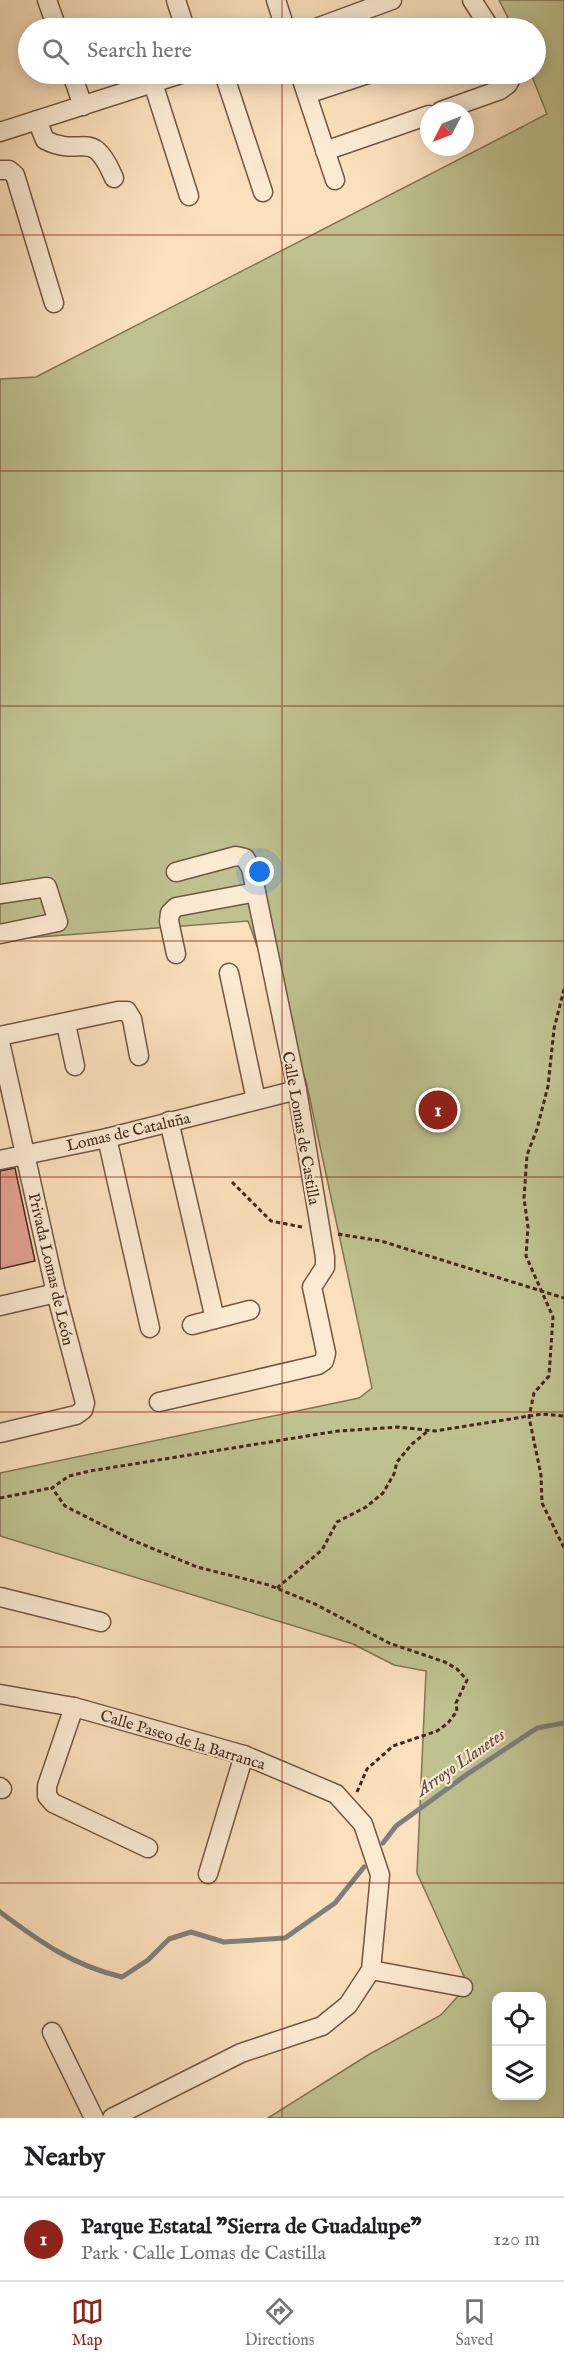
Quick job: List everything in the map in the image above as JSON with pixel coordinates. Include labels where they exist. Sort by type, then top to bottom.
[{"type":"street","points":[[47,0],[53,18]]},
{"type":"street","points":[[176,0],[182,18]]},
{"type":"street","points":[[276,0],[282,18]]},
{"type":"street","points":[[343,18],[392,0]]},
{"type":"street","points":[[472,0],[484,18]]},
{"type":"street","points":[[75,84],[83,106]]},
{"type":"street","points":[[0,132],[150,84]]},
{"type":"street","points":[[153,84],[189,196]]},
{"type":"street","points":[[227,84],[263,192]]},
{"type":"street","points":[[304,84],[334,180]]},
{"type":"street","points":[[307,94],[338,84]]},
{"type":"street","points":[[466,102],[500,90],[508,84]]},
{"type":"street","points":[[325,151],[420,118]]},
{"type":"street","points":[[37,120],[45,140],[55,145],[95,147],[103,153],[114,178]]},
{"type":"street","points":[[0,171],[9,170],[15,175],[54,303]]},
{"type":"street","name":"Calle Lomas de Castilla","points":[[159,1402],[318,1365],[324,1360],[326,1353],[312,1287],[325,1267],[320,1231],[297,1090],[251,868],[246,858],[236,856],[176,872]]},
{"type":"street","points":[[0,894],[47,887],[58,922],[0,934]]},
{"type":"street","points":[[176,954],[169,921],[170,913],[177,907],[256,892]]},
{"type":"street","points":[[229,974],[256,1100]]},
{"type":"street","points":[[0,1036],[127,1011],[132,1019],[139,1056]]},
{"type":"street","points":[[66,1024],[75,1066]]},
{"type":"street","name":"Privada Lomas de León","points":[[0,1042],[3,1071],[25,1154],[56,1293],[85,1402],[83,1410],[76,1415],[0,1433]]},
{"type":"street","name":"Lomas de Cataluña","points":[[0,1160],[107,1138],[297,1090]]},
{"type":"street","points":[[169,1121],[215,1318]]},
{"type":"street","points":[[107,1138],[150,1328]]},
{"type":"street","points":[[0,1306],[56,1293]]},
{"type":"street","points":[[192,1326],[250,1310]]},
{"type":"street","points":[[0,1597],[101,1622]]},
{"type":"street","name":"Calle Paseo de la Barranca","points":[[0,1694],[74,1707],[244,1755],[336,1794],[363,1824],[380,1875],[371,1970],[348,2005],[322,2026],[241,2053],[112,2118]]},
{"type":"street","points":[[74,1707],[46,1786],[47,1796],[53,1803],[148,1848]]},
{"type":"street","points":[[208,1874],[244,1755]]},
{"type":"street","points":[[371,1970],[463,1987]]},
{"type":"street","points":[[52,2032],[94,2118]]},
{"type":"path","points":[[564,989],[554,1029],[548,1086],[525,1169],[526,1256],[530,1270],[544,1293],[553,1317],[549,1376],[534,1393],[529,1417],[541,1475],[542,1503],[564,1548]]},
{"type":"path","points":[[232,1182],[271,1221],[381,1241],[564,1299]]},
{"type":"path","points":[[0,1498],[52,1488],[69,1476],[90,1471],[262,1441],[383,1428],[428,1431],[542,1414],[564,1416]]},
{"type":"path","points":[[277,1588],[322,1550],[337,1522],[366,1507],[383,1493],[394,1474],[397,1462],[411,1444],[428,1431]]},
{"type":"path","points":[[52,1488],[65,1506],[154,1550],[197,1567],[277,1588],[315,1604],[390,1643],[445,1662],[457,1669],[467,1680],[456,1703],[457,1711],[448,1723],[437,1731],[393,1746],[367,1769],[359,1789],[346,1804]]},
{"type":"green space","points":[[499,0],[564,0],[564,2118],[268,2118],[368,2055],[441,2015],[468,1985],[417,1873],[426,1671],[394,1665],[353,1644],[0,1536],[0,1473],[359,1398],[372,1388],[306,1081],[248,921],[0,940],[0,379],[36,377],[465,156],[474,156],[474,152],[547,114],[535,84],[546,84],[546,18],[508,18]]},
{"type":"building","points":[[15,1168],[35,1261],[0,1269],[0,1171]]},
{"type":"waterway","name":"Arroyo Llanetes","points":[[383,1843],[396,1826],[466,1775],[537,1728],[564,1723]]},
{"type":"waterway","name":"Arroyo Llanetes","points":[[0,1912],[72,1959],[122,1977],[148,1960],[169,1939],[191,1932],[224,1942],[285,1938],[335,1903],[364,1867]]},
{"type":"place","name":"Parque Estatal \"Sierra de Guadalupe\"","points":[[438,1110]]}]
